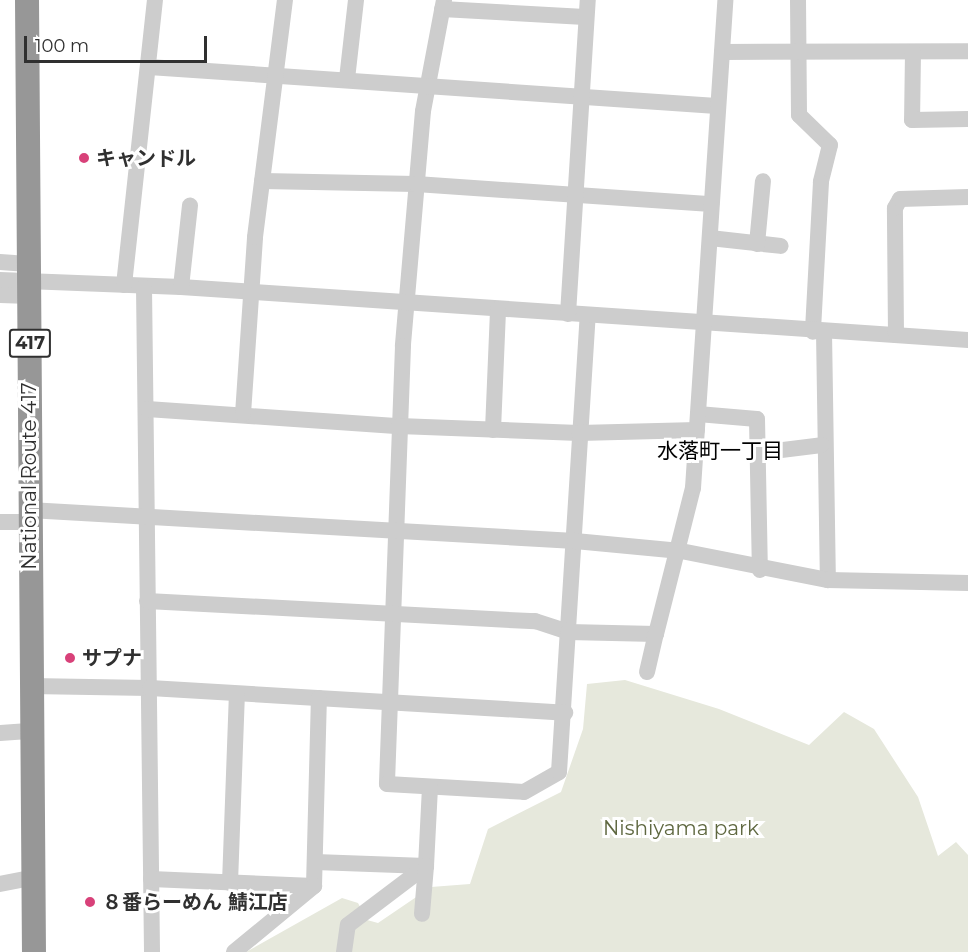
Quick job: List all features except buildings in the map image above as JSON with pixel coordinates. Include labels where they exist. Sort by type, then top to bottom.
[{"type":"highway","name":"National Route 417","points":[[27,0],[30,686],[34,952]]},
{"type":"street","points":[[124,285],[155,0]]},
{"type":"street","points":[[243,414],[251,291],[262,182],[285,0]]},
{"type":"street","points":[[347,79],[356,0]]},
{"type":"street","points":[[568,314],[579,97],[588,0]]},
{"type":"street","points":[[647,672],[681,551],[693,489],[706,324],[711,204],[725,0]]},
{"type":"street","points":[[798,0],[799,115],[830,145],[821,182],[819,332],[828,580]]},
{"type":"street","points":[[585,17],[443,4],[428,84],[416,184],[406,303],[399,426],[387,784],[524,792],[559,772],[565,713],[579,433],[588,315]]},
{"type":"street","points":[[722,52],[968,51]]},
{"type":"street","points":[[913,52],[912,120],[968,119]]},
{"type":"street","points":[[149,67],[428,84],[717,106]]},
{"type":"street","points":[[757,244],[763,181]]},
{"type":"street","points":[[262,182],[416,184],[711,204]]},
{"type":"street","points":[[897,336],[895,208],[900,199],[968,197]]},
{"type":"street","points":[[180,286],[190,205]]},
{"type":"street","points":[[710,238],[781,246]]},
{"type":"street","points":[[0,262],[30,281]]},
{"type":"street","points":[[0,280],[144,287],[180,286],[819,332],[968,340]]},
{"type":"street","points":[[0,295],[30,281]]},
{"type":"street","points":[[144,287],[149,514],[147,602],[152,952]]},
{"type":"street","points":[[493,430],[498,309]]},
{"type":"street","points":[[147,409],[399,426],[579,433],[757,419],[760,570]]},
{"type":"street","points":[[758,453],[822,445]]},
{"type":"street","points":[[0,522],[29,516],[149,514],[397,531],[575,540],[681,551],[760,570],[828,580],[968,583]]},
{"type":"street","points":[[147,602],[535,621],[568,632],[656,634]]},
{"type":"street","points":[[30,686],[150,688],[565,713]]},
{"type":"street","points":[[230,883],[237,694]]},
{"type":"street","points":[[234,952],[314,886],[319,698]]},
{"type":"street","points":[[0,733],[32,731]]},
{"type":"street","points":[[422,914],[430,787]]},
{"type":"street","points":[[315,862],[426,866]]},
{"type":"street","points":[[344,952],[348,925],[426,866]]},
{"type":"street","points":[[0,884],[32,878]]},
{"type":"street","points":[[151,879],[314,886]]},
{"type":"green space","name":"Nishiyama park","points":[[625,680],[719,709],[809,745],[844,712],[874,729],[918,797],[938,856],[956,842],[968,855],[968,952],[246,952],[342,898],[358,903],[367,920],[378,923],[431,887],[470,884],[488,829],[561,792],[583,729],[587,684]]},
{"type":"place","name":"キャンドル","points":[[84,158]]},
{"type":"place","name":"サプナ","points":[[70,658]]},
{"type":"place","name":"８番らーめん 鯖江店","points":[[90,902]]},
{"type":"district","name":"水落町一丁目","points":[[720,451]]}]
